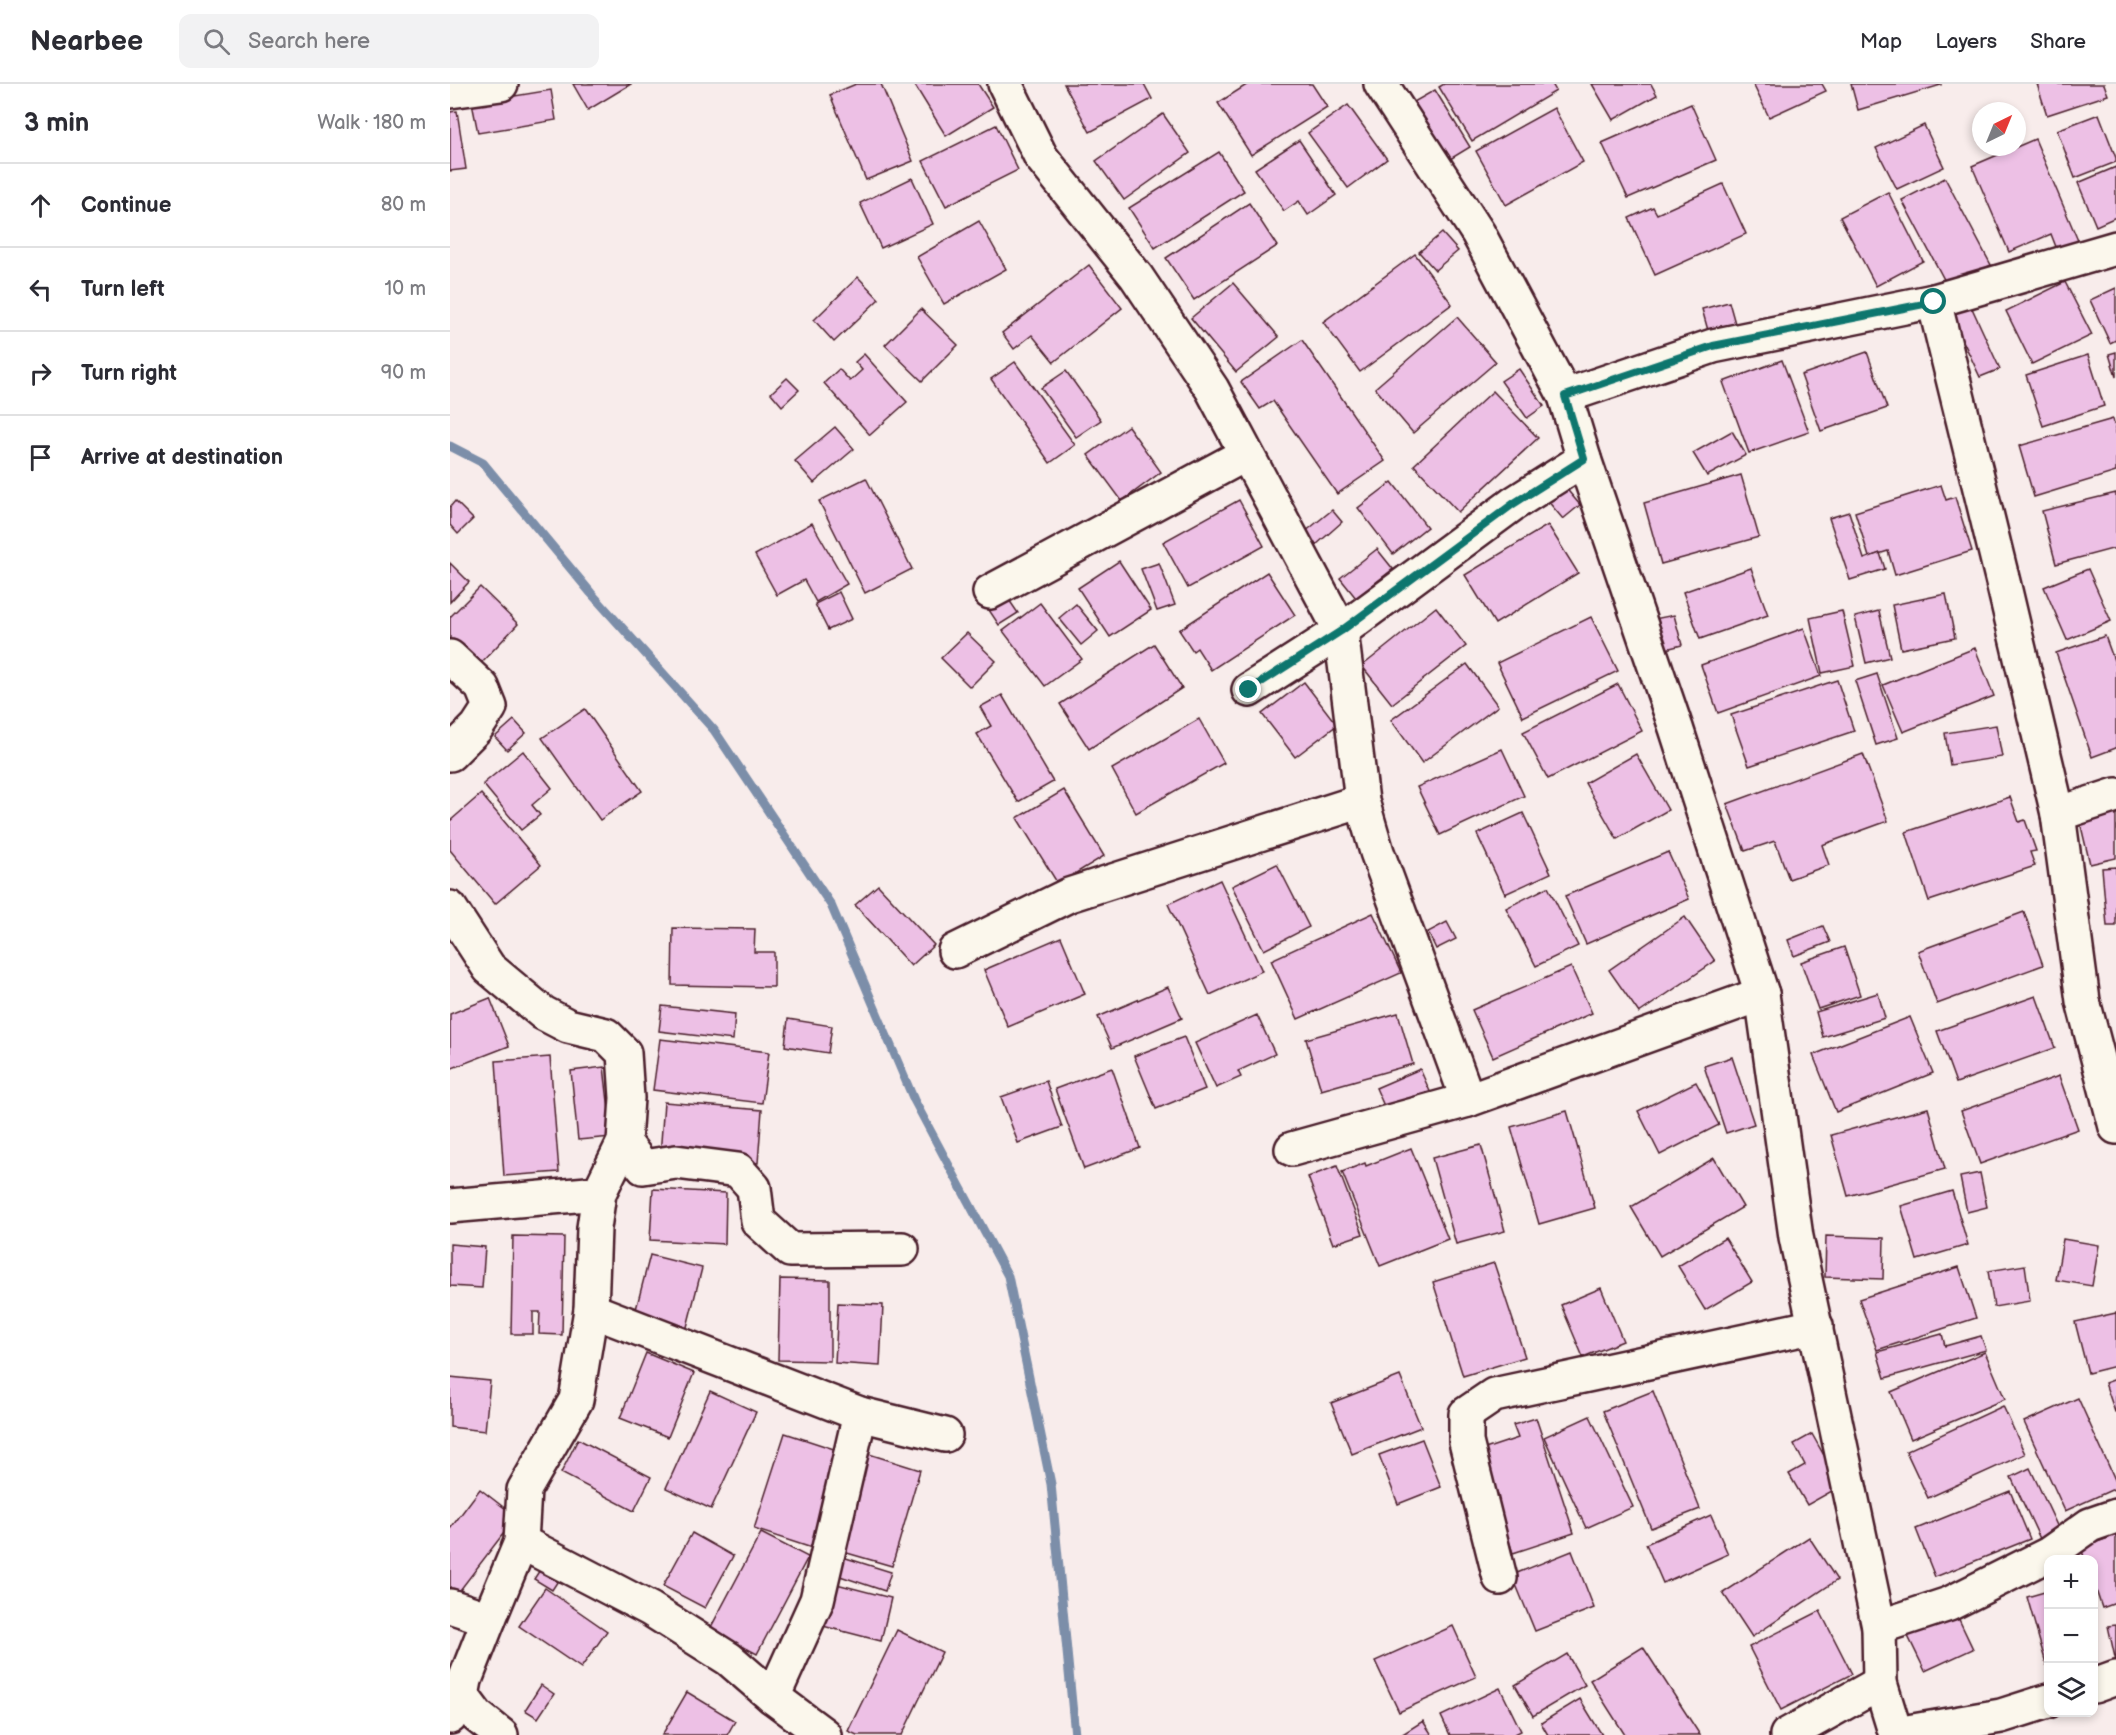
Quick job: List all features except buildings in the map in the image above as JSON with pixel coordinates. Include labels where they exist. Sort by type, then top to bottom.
[{"type":"street","points":[[450,91],[501,84]]},
{"type":"street","points":[[1005,84],[1041,157],[1142,286],[1212,389],[1341,631],[1362,801],[1377,852],[1468,1100]]},
{"type":"street","points":[[1381,84],[1478,233],[1565,396],[1762,994],[1796,1237],[1879,1627],[1880,1683],[1896,1734],[2001,1716],[2044,1703]]},
{"type":"street","points":[[1565,396],[1713,346],[1934,302],[2116,248]]},
{"type":"street","points":[[1934,302],[2058,814],[2083,1000],[2116,1127]]},
{"type":"street","points":[[990,592],[1246,454]]},
{"type":"street","points":[[1249,690],[1341,631],[1513,504],[1584,459]]},
{"type":"street","points":[[450,657],[482,687],[490,707],[477,727],[450,754]]},
{"type":"street","points":[[2058,814],[2116,795]]},
{"type":"street","points":[[955,951],[1069,895],[1362,801]]},
{"type":"street","points":[[450,908],[489,968],[534,1006],[568,1026],[606,1035],[624,1053],[627,1098],[624,1142],[598,1193],[594,1228],[591,1310],[576,1400],[524,1490],[521,1542],[456,1707],[477,1716],[501,1735]]},
{"type":"street","points":[[1293,1149],[1468,1100],[1762,994]]},
{"type":"street","points":[[624,1142],[643,1167],[676,1162],[738,1170],[754,1188],[758,1221],[790,1250],[902,1248]]},
{"type":"street","points":[[450,1206],[598,1193]]},
{"type":"street","points":[[591,1310],[860,1414],[945,1435]]},
{"type":"street","points":[[1500,1578],[1466,1442],[1466,1414],[1494,1395],[1815,1326]]},
{"type":"street","points":[[774,1697],[817,1600],[860,1414]]},
{"type":"street","points":[[1879,1627],[1949,1604],[2049,1554],[2090,1525],[2116,1516]]},
{"type":"street","points":[[521,1542],[650,1609],[729,1659],[824,1735]]},
{"type":"street","points":[[450,1606],[489,1619]]},
{"type":"street","points":[[2098,1685],[2116,1678]]},
{"type":"street","points":[[1787,1735],[1880,1683]]},
{"type":"waterway","points":[[450,446],[483,463],[591,593],[714,730],[831,905],[914,1100],[1008,1276],[1051,1484],[1075,1735]]},
{"type":"route","points":[[1249,690],[1341,631],[1513,504],[1584,459],[1565,396],[1713,346],[1934,302]]}]
